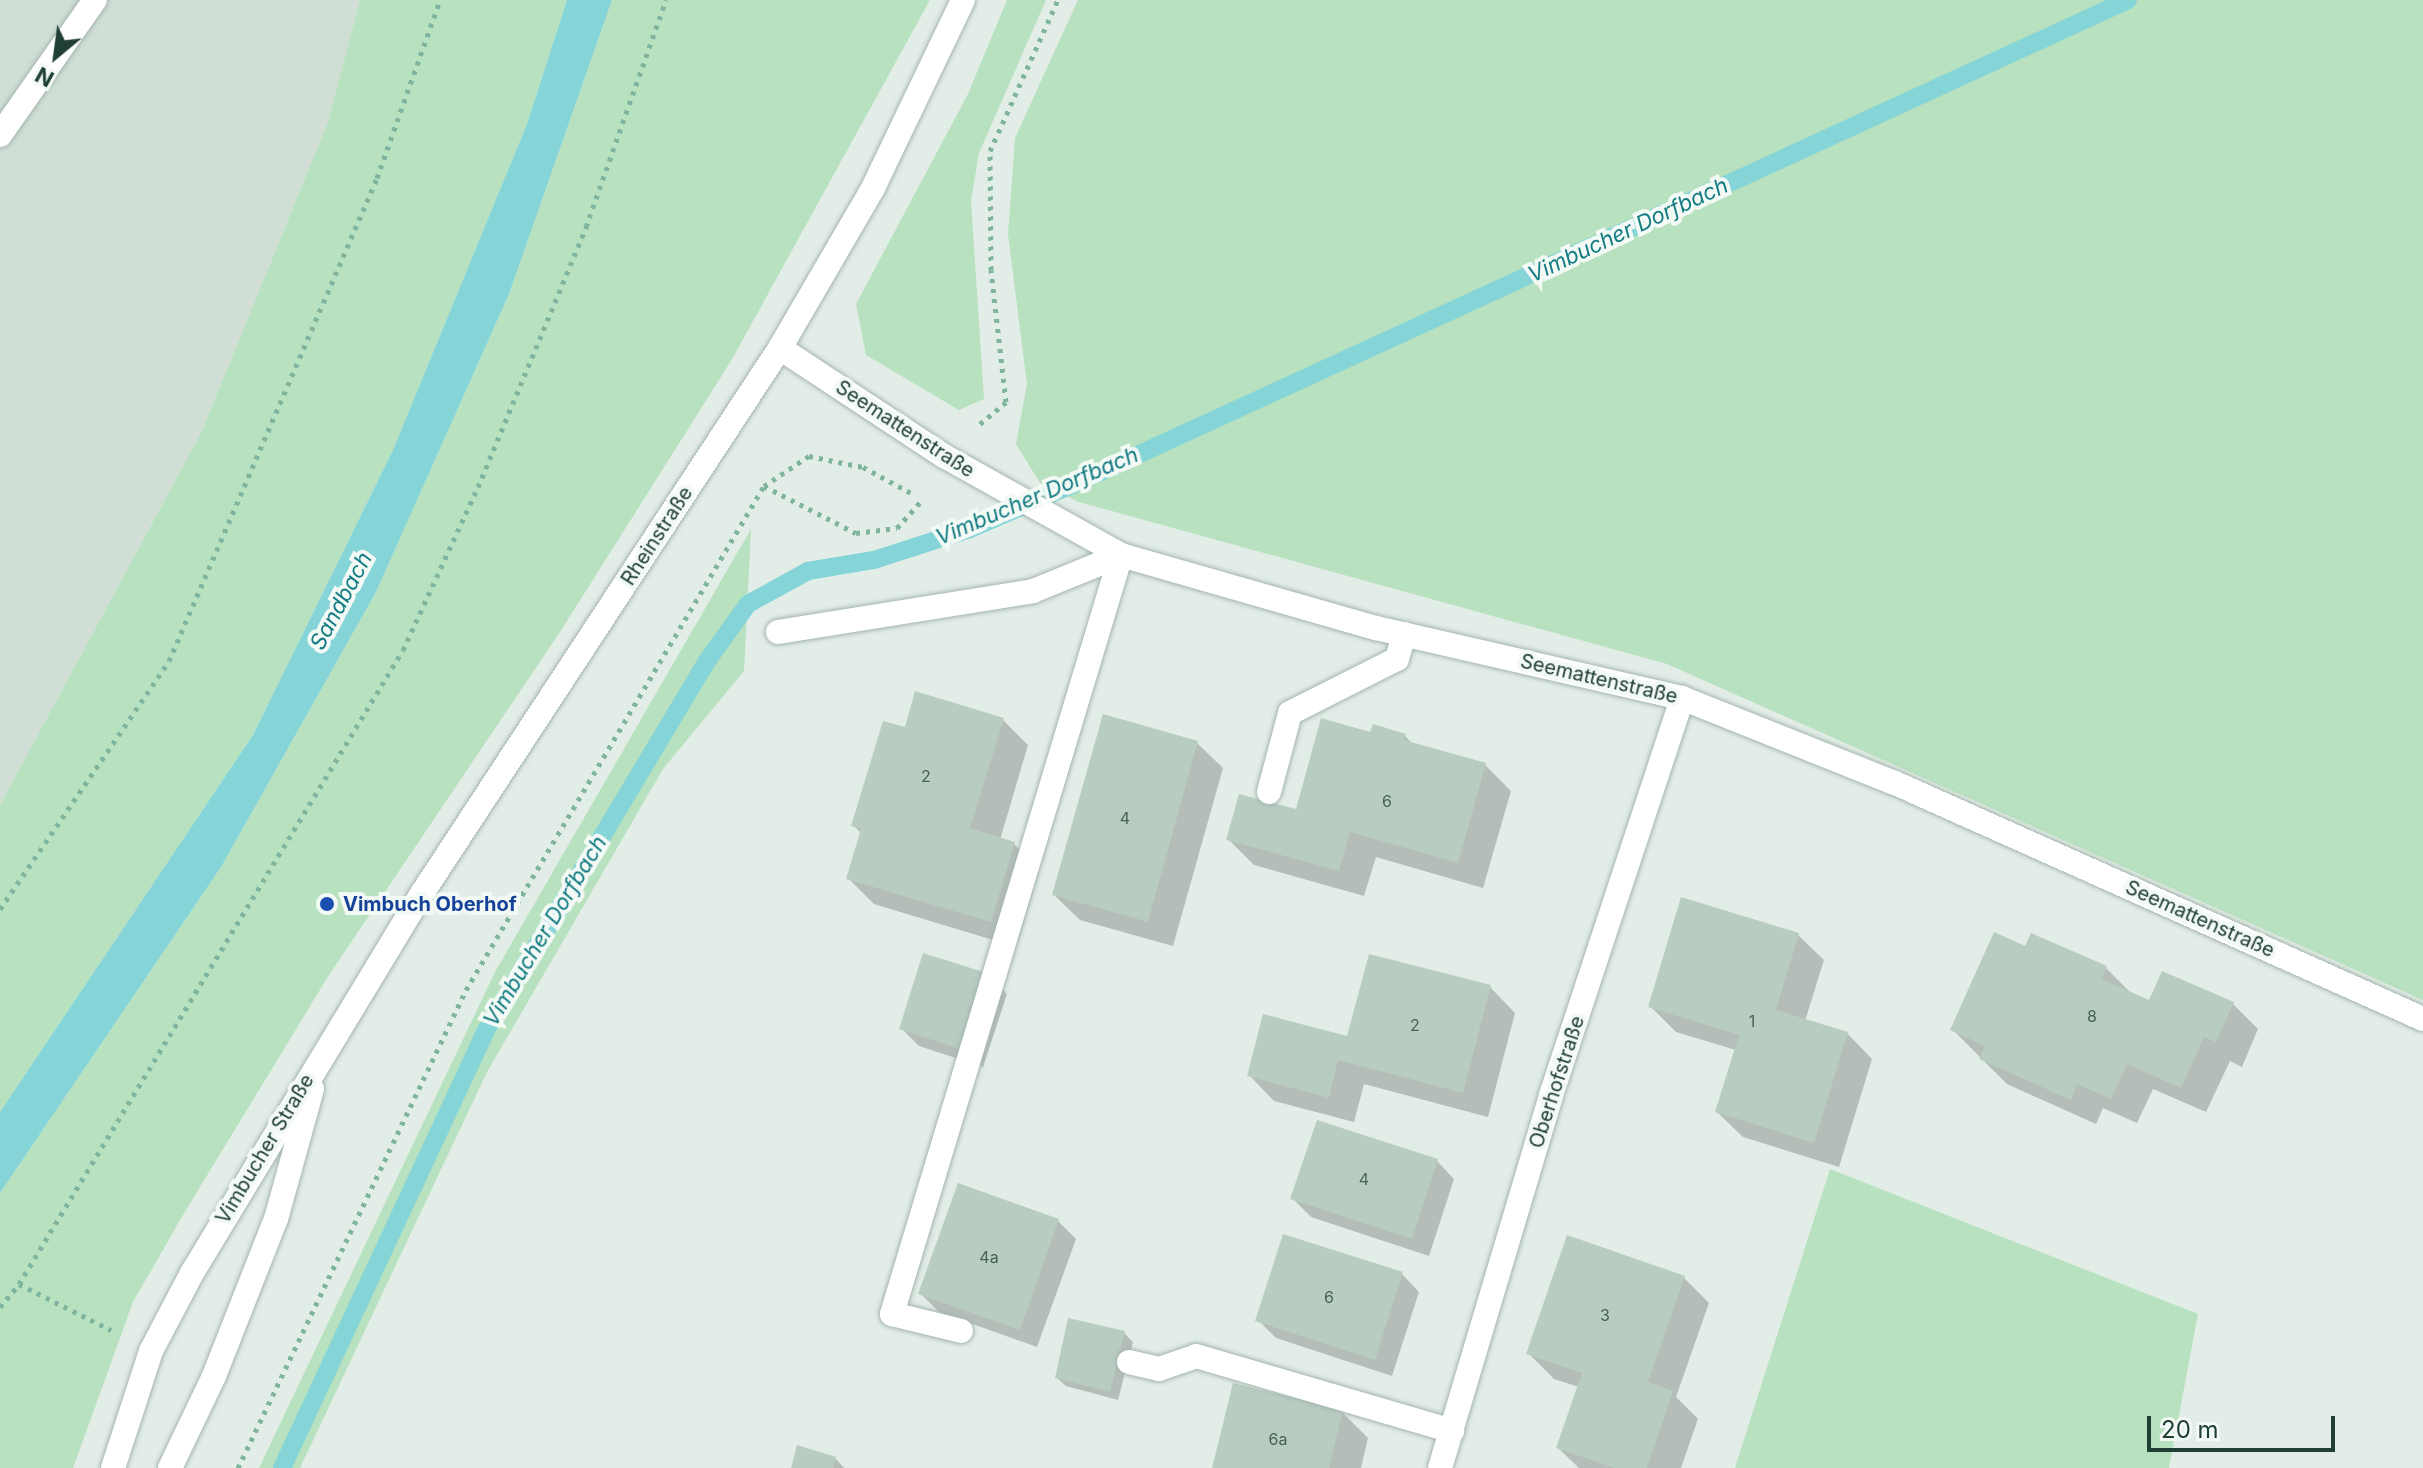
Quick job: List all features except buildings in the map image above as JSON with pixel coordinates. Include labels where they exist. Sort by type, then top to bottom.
[{"type":"street","points":[[0,135],[95,0]]},
{"type":"street","name":"Rheinstraße","points":[[321,1056],[780,348],[873,188],[963,0]]},
{"type":"street","name":"Seemattenstraße","points":[[780,348],[944,456],[1121,555],[1404,634],[1682,698],[1895,783],[2423,1019]]},
{"type":"street","points":[[778,632],[1033,591],[1121,555]]},
{"type":"street","points":[[961,1331],[892,1314],[1121,555]]},
{"type":"street","points":[[1269,792],[1290,713],[1397,659],[1404,634]]},
{"type":"street","name":"Oberhofstraße","points":[[1440,1468],[1551,1095],[1682,698]]},
{"type":"street","name":"Vimbucher Straße","points":[[113,1468],[151,1351],[321,1056]]},
{"type":"street","name":"Vimbucher Straße","points":[[170,1468],[214,1376],[276,1219],[321,1056]]},
{"type":"street","points":[[1129,1362],[1159,1369],[1196,1356],[1452,1431]]},
{"type":"path","points":[[0,909],[169,661],[377,178],[440,0]]},
{"type":"path","points":[[0,1307],[35,1258],[403,650],[478,487],[586,227],[666,0]]},
{"type":"path","points":[[764,486],[856,533],[897,528],[912,518],[944,456],[1006,402],[991,270],[990,151],[1058,0]]},
{"type":"path","points":[[238,1468],[466,990],[764,486],[809,456],[863,467],[922,500]]},
{"type":"shaded area","points":[[0,0],[360,0],[328,122],[202,431],[0,805]]},
{"type":"green space","points":[[360,0],[567,0],[527,124],[393,450],[253,735],[0,1112],[0,805],[202,431],[328,122]]},
{"type":"green space","points":[[612,0],[930,0],[731,361],[560,632],[329,975],[183,1215],[133,1302],[73,1468],[0,1468],[0,1193],[221,867],[376,592],[509,294]]},
{"type":"green space","points":[[1007,0],[1046,0],[979,153],[971,201],[984,399],[959,410],[866,355],[856,304],[968,94]]},
{"type":"green space","points":[[1078,0],[2423,0],[2423,1000],[1667,664],[1079,502],[1040,483],[1016,444],[1027,384],[1008,234],[1015,138]]},
{"type":"green space","points":[[751,529],[744,671],[663,769],[487,1072],[300,1468],[259,1468],[495,972]]},
{"type":"green space","points":[[1830,1169],[2198,1314],[2169,1468],[1735,1468]]},
{"type":"water","name":"Sandbach","points":[[567,0],[612,0],[509,294],[376,592],[221,867],[0,1193],[0,1112],[253,735],[393,450],[527,124]]},
{"type":"waterway","name":"Vimbucher Dorfbach","points":[[282,1468],[485,1032],[707,661],[748,604],[808,571],[874,560],[970,529],[1072,485],[2128,0]]},
{"type":"place","name":"Vimbuch Oberhof","points":[[327,904]]}]
